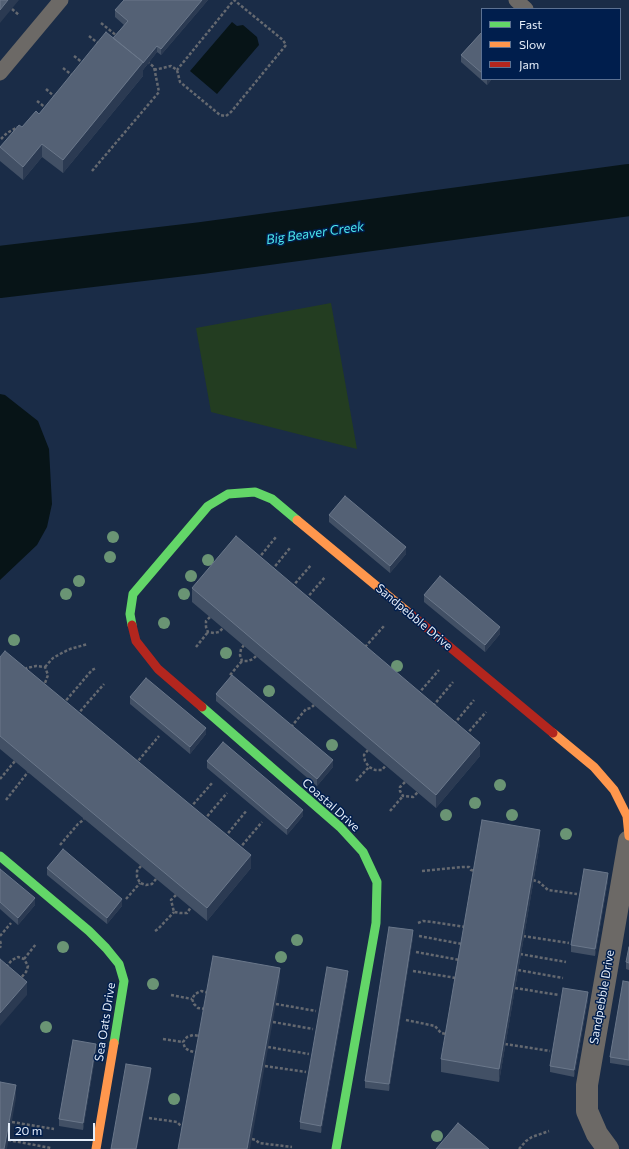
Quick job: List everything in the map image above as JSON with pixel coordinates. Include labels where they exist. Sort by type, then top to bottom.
[{"type":"street","name":"Sandpebble Drive","points":[[169,551],[208,506],[228,494],[255,492],[272,499],[594,767],[614,790],[627,816],[629,836]]},
{"type":"street","name":"Coastal Drive","points":[[169,551],[133,594],[130,614],[136,641],[158,669],[340,827],[363,852],[377,882],[376,923],[336,1149]]},
{"type":"street","name":"Sandpebble Drive","points":[[608,1149],[597,1134],[587,1111],[587,1085],[629,841]]},
{"type":"street","name":"Sea Oats Drive","points":[[0,856],[106,948],[118,964],[124,981],[96,1149]]},
{"type":"lane","points":[[0,73],[61,0]]},
{"type":"lane","points":[[516,0],[525,8]]},
{"type":"path","points":[[154,70],[171,66],[177,70],[180,82],[220,115],[226,116],[286,45],[234,0],[177,70]]},
{"type":"path","points":[[12,9],[20,16]]},
{"type":"path","points":[[101,23],[119,38]]},
{"type":"path","points":[[90,36],[104,48]]},
{"type":"path","points":[[74,56],[88,68]]},
{"type":"path","points":[[92,171],[159,92],[154,67],[149,63]]},
{"type":"path","points":[[64,68],[78,80]]},
{"type":"path","points":[[46,90],[60,101]]},
{"type":"path","points":[[37,101],[51,112]]},
{"type":"path","points":[[1,139],[7,133],[20,127]]},
{"type":"path","points":[[254,564],[281,532]]},
{"type":"path","points":[[267,576],[292,546]]},
{"type":"path","points":[[287,593],[313,563]]},
{"type":"path","points":[[301,605],[327,575]]},
{"type":"path","points":[[208,632],[206,620],[210,617]]},
{"type":"path","points":[[361,650],[367,647],[386,624]]},
{"type":"path","points":[[208,632],[219,632],[223,628]]},
{"type":"path","points":[[196,647],[208,632]]},
{"type":"path","points":[[45,667],[60,654],[70,649],[88,644]]},
{"type":"path","points":[[242,661],[240,655],[241,649],[244,645]]},
{"type":"path","points":[[230,675],[242,661],[248,661],[256,656]]},
{"type":"path","points":[[24,672],[27,668],[36,666],[45,667]]},
{"type":"path","points":[[41,687],[45,683],[48,675],[45,667]]},
{"type":"path","points":[[58,708],[92,670],[96,668]]},
{"type":"path","points":[[413,699],[439,670]]},
{"type":"path","points":[[428,711],[453,681]]},
{"type":"path","points":[[72,720],[104,684]]},
{"type":"path","points":[[449,730],[474,700]]},
{"type":"path","points":[[291,727],[306,709],[312,708],[314,705]]},
{"type":"path","points":[[462,740],[487,710]]},
{"type":"path","points":[[131,762],[138,761],[159,736]]},
{"type":"path","points":[[368,750],[364,755],[365,761],[369,767],[375,770],[382,770],[386,765]]},
{"type":"path","points":[[0,779],[15,761]]},
{"type":"path","points":[[356,781],[369,767]]},
{"type":"path","points":[[6,800],[28,772]]},
{"type":"path","points":[[190,809],[213,782]]},
{"type":"path","points":[[403,796],[400,791],[400,787],[405,782]]},
{"type":"path","points":[[403,796],[413,797],[418,792]]},
{"type":"path","points":[[200,826],[227,793]]},
{"type":"path","points":[[390,810],[403,796]]},
{"type":"path","points":[[224,837],[247,810]]},
{"type":"path","points":[[60,845],[84,819]]},
{"type":"path","points":[[239,849],[262,822]]},
{"type":"path","points":[[140,883],[137,877],[137,871],[141,866]]},
{"type":"path","points":[[422,871],[463,866],[469,867],[471,870],[476,871]]},
{"type":"path","points":[[140,883],[152,884],[156,879]]},
{"type":"path","points":[[533,880],[548,890],[577,894]]},
{"type":"path","points":[[126,899],[140,883]]},
{"type":"path","points":[[174,912],[171,900],[176,895]]},
{"type":"path","points":[[174,912],[186,913],[191,907]]},
{"type":"path","points":[[155,931],[174,912]]},
{"type":"path","points":[[418,923],[423,921],[466,927]]},
{"type":"path","points":[[0,936],[11,923]]},
{"type":"path","points":[[419,936],[463,944]]},
{"type":"path","points":[[523,936],[569,943]]},
{"type":"path","points":[[0,942],[0,948]]},
{"type":"path","points":[[24,959],[36,944]]},
{"type":"path","points":[[416,952],[460,960]]},
{"type":"path","points":[[520,954],[566,962]]},
{"type":"path","points":[[4,969],[12,960],[18,957],[24,959],[28,966],[26,972],[19,981]]},
{"type":"path","points":[[518,970],[563,978]]},
{"type":"path","points":[[414,971],[457,978]]},
{"type":"path","points":[[515,988],[559,995]]},
{"type":"path","points":[[192,999],[195,994],[201,991],[209,993]]},
{"type":"path","points":[[171,995],[192,999]]},
{"type":"path","points":[[192,999],[198,1008],[206,1009]]},
{"type":"path","points":[[276,1004],[316,1011]]},
{"type":"path","points":[[406,1020],[435,1026],[441,1034],[447,1034]]},
{"type":"path","points":[[273,1022],[313,1029]]},
{"type":"path","points":[[183,1042],[187,1037],[193,1035],[201,1036]]},
{"type":"path","points":[[163,1039],[183,1042]]},
{"type":"path","points":[[183,1042],[185,1048],[190,1051],[198,1052]]},
{"type":"path","points":[[505,1044],[550,1051]]},
{"type":"path","points":[[268,1047],[309,1054]]},
{"type":"path","points":[[265,1066],[306,1072]]},
{"type":"path","points":[[149,1118],[177,1122],[184,1127]]},
{"type":"path","points":[[12,1122],[54,1129]]},
{"type":"path","points":[[519,1149],[532,1137],[549,1131]]},
{"type":"path","points":[[252,1139],[259,1142],[292,1147]]},
{"type":"path","points":[[8,1140],[51,1148]]},
{"type":"green space","points":[[331,303],[357,449],[211,412],[196,328]]},
{"type":"shaded area","points":[[232,22],[237,26],[243,25],[257,37],[259,45],[217,94],[190,71]]},
{"type":"shaded area","points":[[0,394],[5,395],[38,421],[49,449],[52,504],[47,527],[37,545],[0,580]]},
{"type":"building","points":[[0,0],[8,0],[0,10]]},
{"type":"building","points":[[124,0],[202,0],[161,49],[157,46],[143,63],[113,38],[128,21],[115,10]]},
{"type":"building","points":[[106,32],[143,62],[63,160],[42,144],[23,167],[0,147],[19,125],[22,127],[36,111],[39,114]]},
{"type":"building","points":[[481,33],[481,72],[461,55]]},
{"type":"building","points":[[345,496],[406,547],[390,566],[329,515]]},
{"type":"building","points":[[236,536],[480,743],[436,795],[192,588]]},
{"type":"building","points":[[440,576],[500,627],[485,645],[424,595]]},
{"type":"building","points":[[5,651],[251,855],[207,908],[0,736],[0,657]]},
{"type":"building","points":[[232,675],[333,760],[317,779],[216,694]]},
{"type":"building","points":[[146,678],[206,728],[190,747],[130,697]]},
{"type":"building","points":[[223,742],[303,810],[287,829],[207,761]]},
{"type":"building","points":[[482,820],[540,830],[499,1069],[441,1059]]},
{"type":"building","points":[[63,849],[122,899],[107,918],[47,868]]},
{"type":"building","points":[[0,869],[35,898],[18,918],[0,902]]},
{"type":"building","points":[[584,869],[608,873],[595,949],[571,945]]},
{"type":"building","points":[[389,927],[413,930],[389,1084],[365,1081]]},
{"type":"building","points":[[629,947],[629,963],[626,962]]},
{"type":"building","points":[[213,956],[280,968],[247,1149],[178,1149]]},
{"type":"building","points":[[0,959],[27,982],[0,1013]]},
{"type":"building","points":[[327,967],[348,971],[321,1126],[300,1122]]},
{"type":"building","points":[[623,981],[629,982],[629,1060],[610,1057]]},
{"type":"building","points":[[563,988],[588,992],[574,1070],[550,1066]]},
{"type":"building","points":[[73,1040],[96,1044],[83,1123],[59,1119]]},
{"type":"building","points":[[126,1064],[151,1068],[136,1149],[111,1149]]},
{"type":"building","points":[[0,1082],[16,1085],[4,1149],[0,1149]]},
{"type":"building","points":[[458,1123],[489,1149],[436,1149]]},
{"type":"waterway","name":"Big Beaver Creek","points":[[0,272],[202,248],[629,190]]},
{"type":"traffic: fast","points":[[132,625],[130,614],[133,594],[208,506],[228,494],[255,492],[272,499],[297,520]]},
{"type":"traffic: fast","points":[[202,707],[340,827],[363,852],[377,882],[376,923],[336,1149]]},
{"type":"traffic: fast","points":[[0,856],[89,931],[119,964],[124,981],[114,1043]]},
{"type":"traffic: slow","points":[[297,520],[409,613]]},
{"type":"traffic: slow","points":[[553,733],[594,767],[614,790],[627,816],[629,836]]},
{"type":"traffic: slow","points":[[96,1149],[114,1043]]},
{"type":"traffic: jam","points":[[409,613],[553,733]]},
{"type":"traffic: jam","points":[[132,625],[136,641],[158,669],[202,707]]}]
